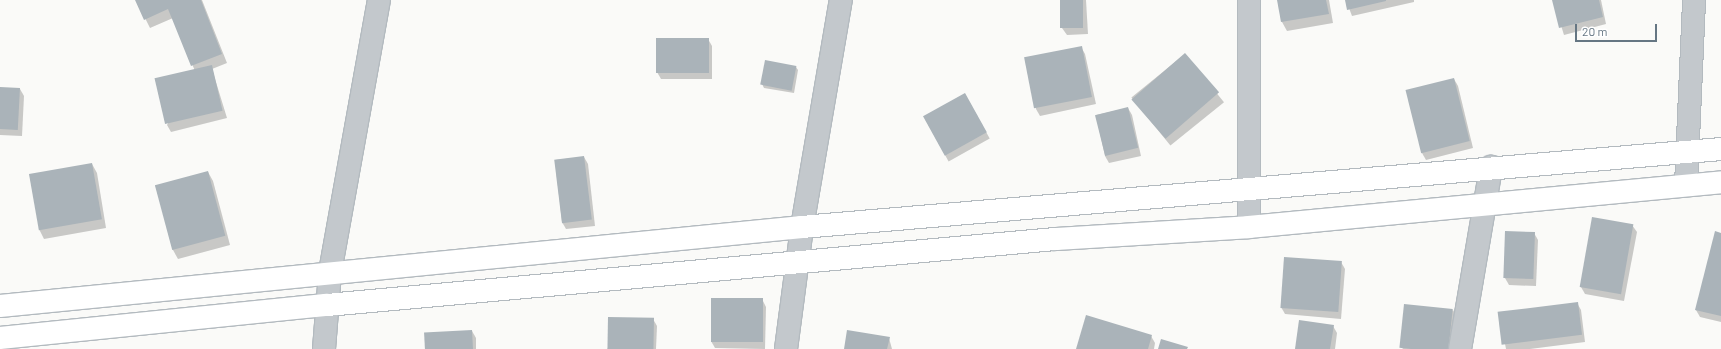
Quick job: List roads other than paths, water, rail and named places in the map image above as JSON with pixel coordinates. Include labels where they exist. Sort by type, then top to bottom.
[{"type":"main road","points":[[0,306],[330,272],[802,227],[1491,167],[1721,149]]},
{"type":"main road","points":[[0,338],[327,305],[1055,240],[1249,227],[1486,203],[1721,182]]},
{"type":"street","points":[[324,349],[330,272],[379,0]]},
{"type":"street","points":[[786,349],[796,263],[841,0]]},
{"type":"street","points":[[1248,0],[1251,189],[1249,227]]},
{"type":"street","points":[[1686,185],[1690,152],[1694,0]]},
{"type":"street","points":[[1460,349],[1491,167]]}]
